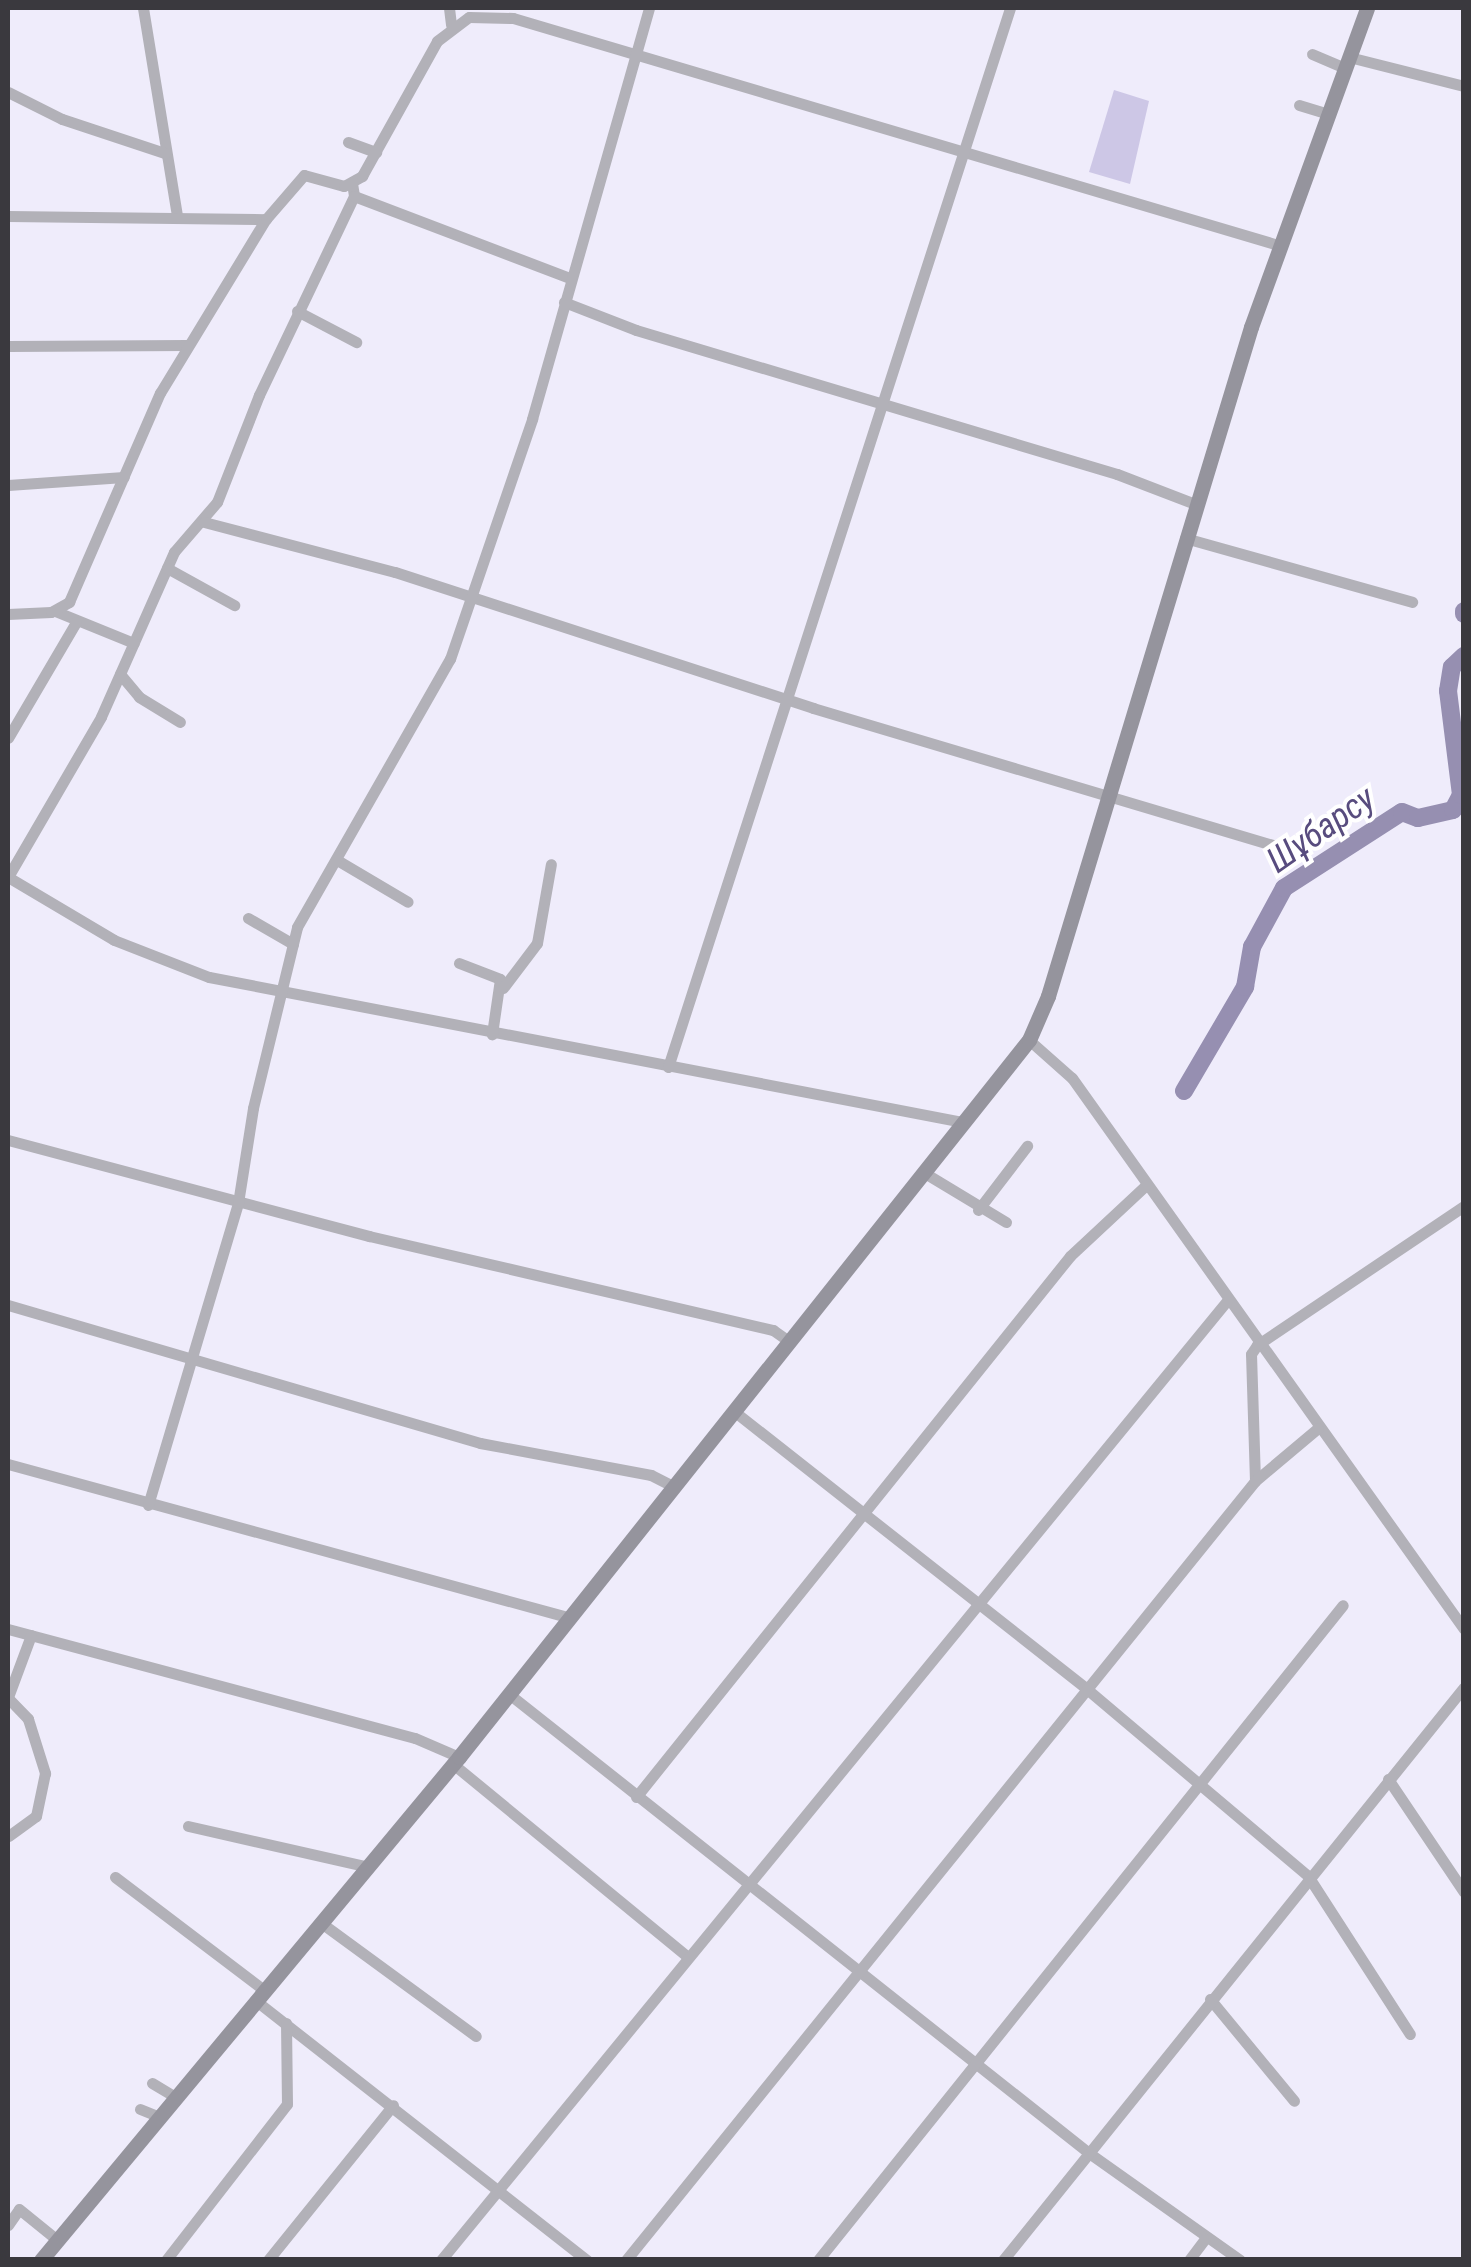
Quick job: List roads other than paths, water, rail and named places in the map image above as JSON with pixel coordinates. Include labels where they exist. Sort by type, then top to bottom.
[{"type":"street","points":[[143,8],[177,215]]},
{"type":"street","points":[[450,8],[450,25],[353,190],[204,522],[167,568],[120,674],[8,877],[165,963],[280,995],[963,1122]]},
{"type":"street","points":[[148,1504],[238,1202],[293,944],[310,896],[337,860],[433,694],[471,598],[564,302],[650,8]]},
{"type":"street","points":[[668,1067],[1010,8]]},
{"type":"street","points":[[41,2260],[456,1761],[1029,1040],[1195,504],[1281,246],[1367,8]]},
{"type":"street","points":[[450,25],[469,17],[512,18],[1281,246]]},
{"type":"street","points":[[1312,54],[1464,86]]},
{"type":"street","points":[[8,92],[62,120],[165,154]]},
{"type":"street","points":[[1299,105],[1328,114]]},
{"type":"street","points":[[348,142],[376,152]]},
{"type":"street","points":[[55,611],[74,594],[186,345],[266,219],[304,176],[353,190],[570,278]]},
{"type":"street","points":[[8,216],[266,219]]},
{"type":"street","points":[[564,302],[636,330],[882,402],[1195,504]]},
{"type":"street","points":[[296,311],[356,342]]},
{"type":"street","points":[[8,346],[186,345]]},
{"type":"street","points":[[8,485],[124,477]]},
{"type":"street","points":[[204,522],[471,598],[1273,846]]},
{"type":"street","points":[[1185,538],[1412,602]]},
{"type":"street","points":[[167,568],[234,605]]},
{"type":"street","points":[[8,614],[55,611],[134,642]]},
{"type":"street","points":[[8,735],[76,622]]},
{"type":"street","points":[[120,674],[139,697],[180,722]]},
{"type":"street","points":[[337,860],[408,902]]},
{"type":"street","points":[[492,1034],[503,988],[538,943],[551,864]]},
{"type":"street","points":[[248,918],[293,944]]},
{"type":"street","points":[[459,962],[494,974],[503,988]]},
{"type":"street","points":[[1029,1040],[1072,1078],[1226,1302],[1464,1629]]},
{"type":"street","points":[[8,1140],[238,1202],[773,1330],[789,1341]]},
{"type":"street","points":[[978,1210],[1027,1146]]},
{"type":"street","points":[[922,1172],[978,1210],[1006,1222]]},
{"type":"street","points":[[636,1797],[1070,1256],[1146,1186]]},
{"type":"street","points":[[1255,1481],[1251,1354],[1257,1345],[1464,1206]]},
{"type":"street","points":[[440,2260],[974,1604],[1226,1302]]},
{"type":"street","points":[[8,1305],[189,1361],[528,1455],[651,1475],[674,1487]]},
{"type":"street","points":[[735,1412],[1088,1690],[1308,1876],[1410,2034]]},
{"type":"street","points":[[626,2260],[1255,1481],[1318,1428]]},
{"type":"street","points":[[8,1464],[571,1618]]},
{"type":"street","points":[[818,2260],[1343,1605]]},
{"type":"street","points":[[8,1629],[415,1738],[456,1761],[688,1957]]},
{"type":"street","points":[[8,1836],[36,1816],[45,1773],[28,1719],[8,1697],[31,1636]]},
{"type":"street","points":[[1003,2260],[1308,1876],[1464,1687]]},
{"type":"street","points":[[509,1694],[1089,2153],[1240,2260]]},
{"type":"street","points":[[1388,1779],[1464,1892]]},
{"type":"street","points":[[188,1826],[368,1867]]},
{"type":"street","points":[[115,1877],[260,1995],[286,2023],[498,2186],[587,2260]]},
{"type":"street","points":[[320,1922],[476,2036]]},
{"type":"street","points":[[1210,2000],[1294,2101]]},
{"type":"street","points":[[166,2260],[286,2104],[286,2023]]},
{"type":"street","points":[[152,2082],[174,2096]]},
{"type":"street","points":[[268,2260],[392,2105]]},
{"type":"street","points":[[140,2108],[157,2116]]},
{"type":"street","points":[[8,2225],[19,2209],[56,2239]]},
{"type":"street","points":[[1188,2260],[1205,2238]]},
{"type":"waterway","name":"Шұбарсу","points":[[1184,1091],[1245,987],[1252,947],[1284,888],[1402,812],[1418,818],[1453,810],[1461,795],[1448,691],[1452,667],[1464,656]]}]
